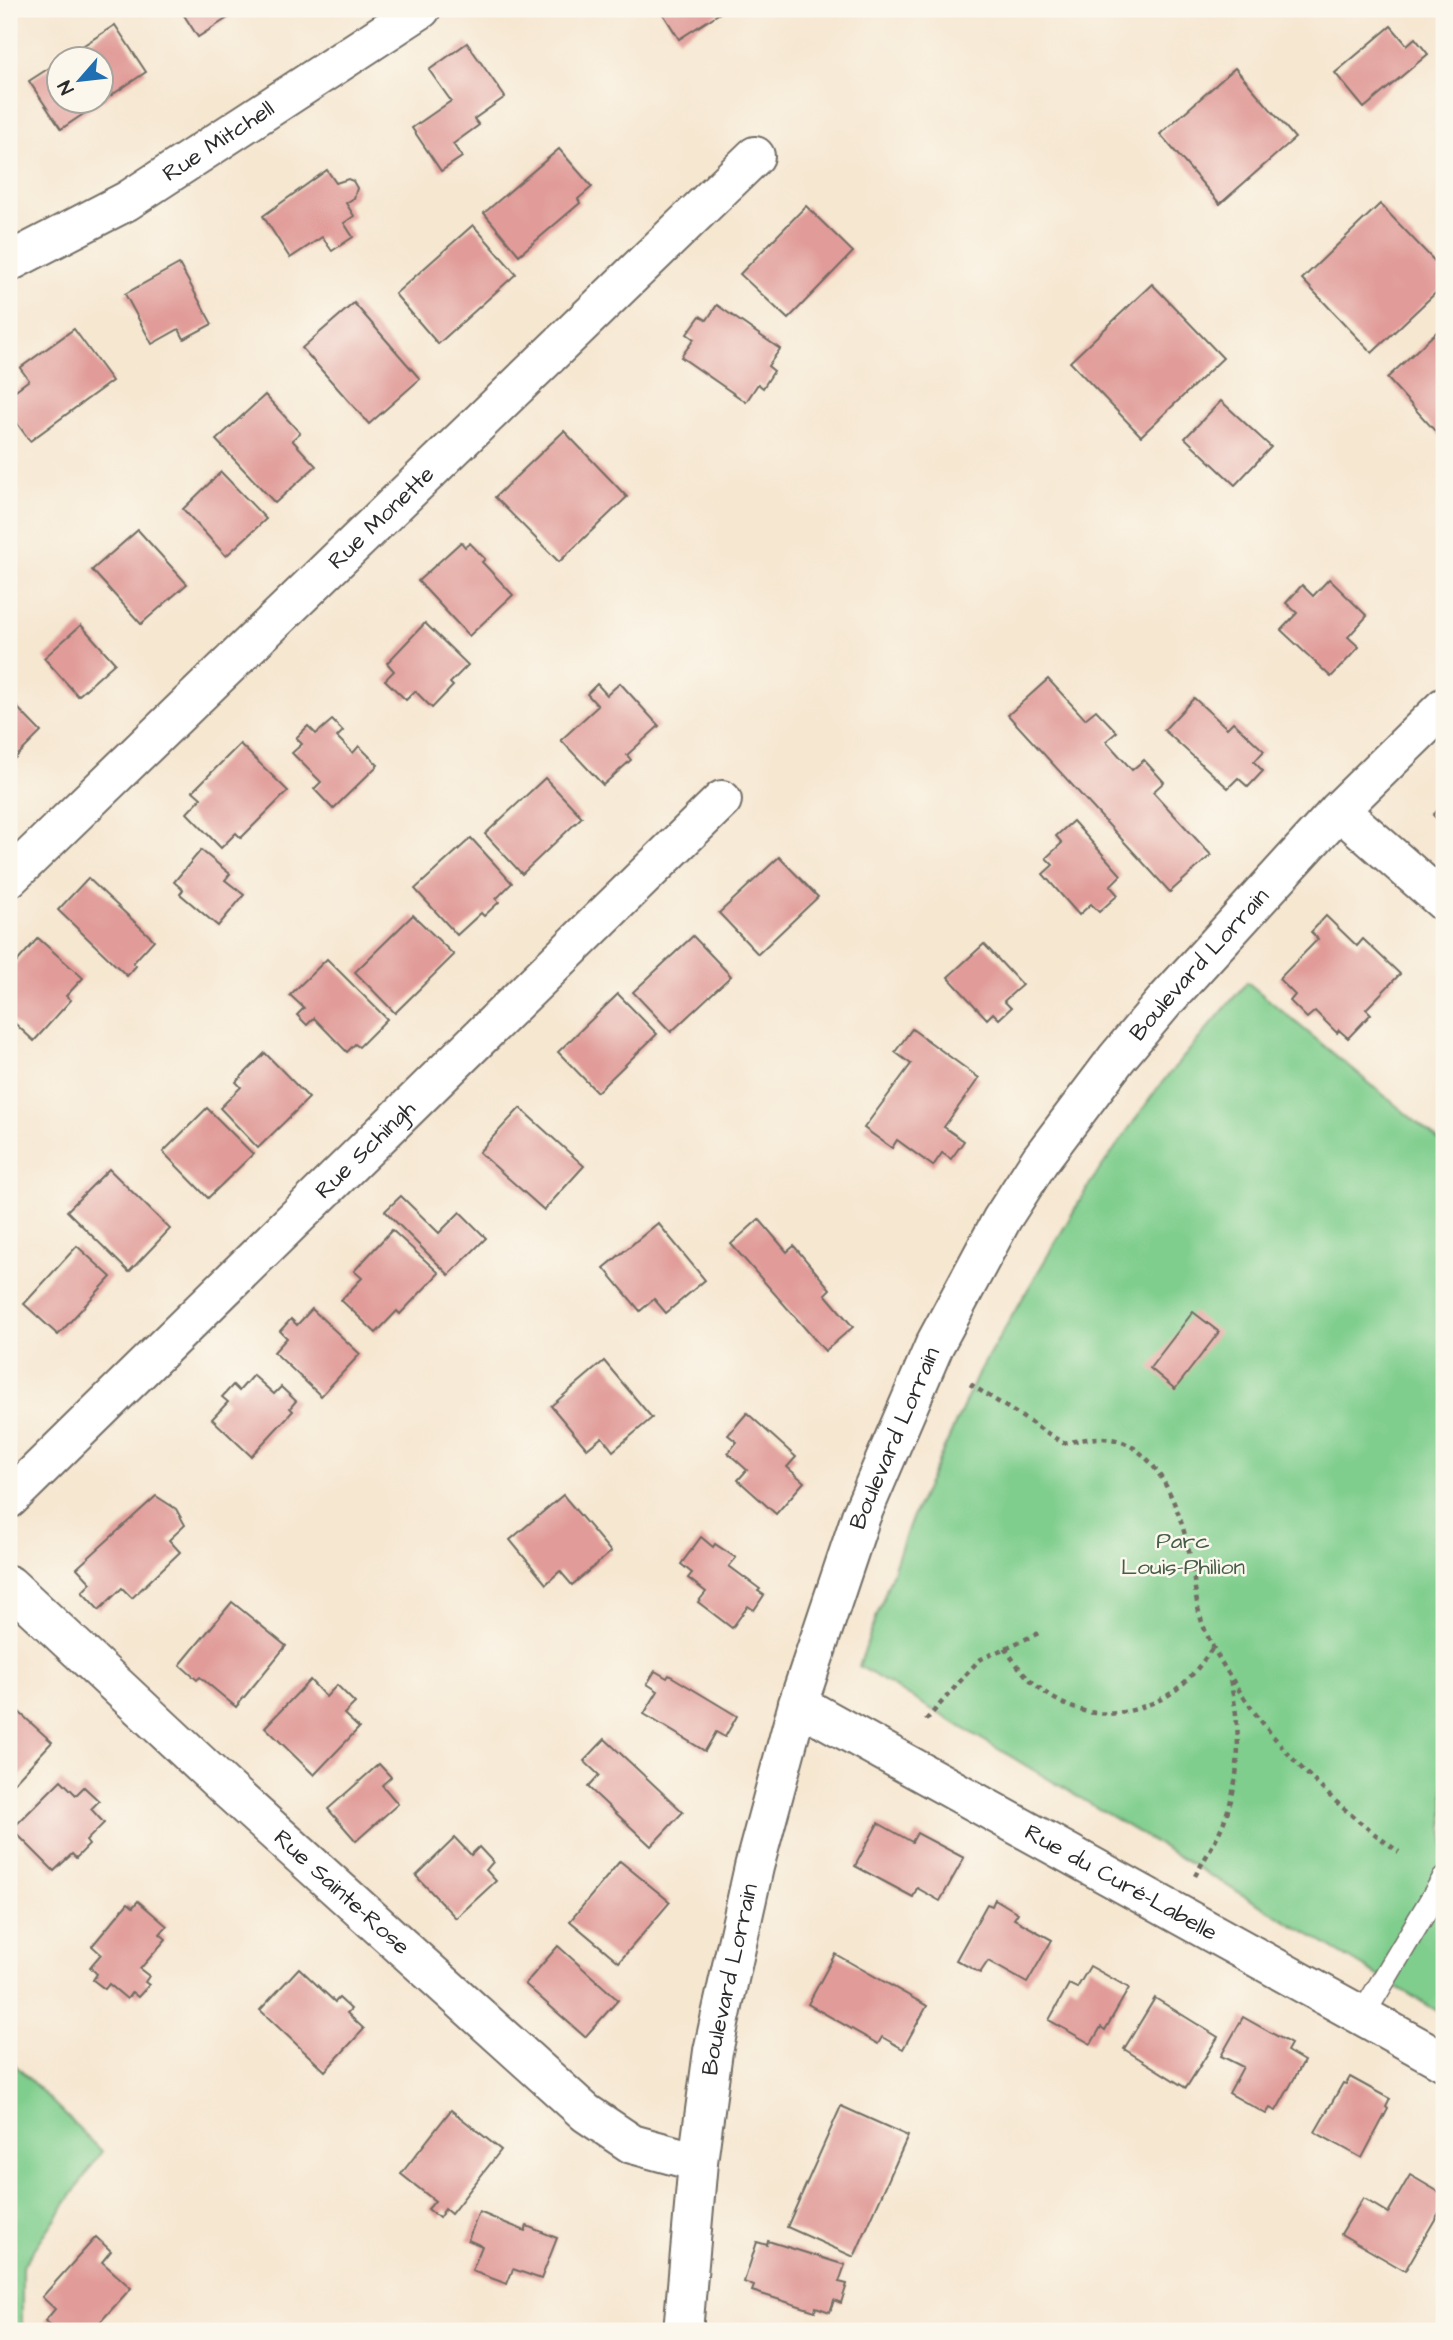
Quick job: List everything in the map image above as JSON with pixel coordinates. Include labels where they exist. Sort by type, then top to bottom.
[{"type":"street","name":"Rue Mitchell","points":[[9,262],[127,201],[421,9]]},
{"type":"street","name":"Rue Monette","points":[[9,878],[755,156]]},
{"type":"street","name":"Boulevard Lorrain","points":[[683,2331],[698,2162],[713,2051],[754,1867],[798,1704],[861,1516],[935,1345],[1002,1219],[1040,1160],[1117,1058],[1165,1001],[1339,810],[1444,707]]},
{"type":"street","name":"Rue Schingh","points":[[9,1499],[722,800]]},
{"type":"street","points":[[1339,810],[1444,902]]},
{"type":"street","name":"Rue Sainte-Rose","points":[[9,1585],[223,1785],[586,2113],[632,2144],[698,2162]]},
{"type":"street","name":"Rue du Curé-Labelle","points":[[798,1704],[1444,2061]]},
{"type":"lane","points":[[1362,2016],[1444,1878]]},
{"type":"path","points":[[970,1384],[1063,1443],[1111,1439],[1130,1446],[1147,1461],[1165,1483],[1178,1508],[1189,1550],[1201,1618],[1229,1675],[1252,1709],[1322,1790],[1363,1826],[1399,1852]]},
{"type":"path","points":[[926,1720],[979,1660],[1041,1632]]},
{"type":"path","points":[[1005,1648],[1016,1666],[1044,1692],[1073,1708],[1106,1715],[1153,1704],[1180,1687],[1214,1646]]},
{"type":"path","points":[[1195,1876],[1227,1816],[1235,1786],[1239,1750],[1229,1675]]},
{"type":"green space","name":"Parc Louis-Philion","points":[[1247,982],[1444,1145],[1444,2015],[859,1666],[910,1523],[979,1372],[1091,1182],[1159,1086]]},
{"type":"green space","points":[[9,2059],[102,2151],[22,2267],[22,2331],[9,2331]]},
{"type":"building","points":[[180,9],[235,9],[237,12],[198,37]]},
{"type":"building","points":[[660,9],[726,9],[679,39]]},
{"type":"building","points":[[115,25],[146,72],[116,92],[116,46],[83,46]]},
{"type":"building","points":[[1391,26],[1407,45],[1415,38],[1428,54],[1364,108],[1335,73]]},
{"type":"building","points":[[467,43],[505,97],[474,119],[479,125],[453,144],[462,157],[441,171],[412,128],[451,101],[429,70]]},
{"type":"building","points":[[1235,68],[1295,138],[1220,204],[1160,134]]},
{"type":"building","points":[[46,70],[46,106],[29,81]]},
{"type":"building","points":[[52,116],[80,116],[61,129]]},
{"type":"building","points":[[559,149],[592,187],[578,199],[580,203],[519,255],[484,213]]},
{"type":"building","points":[[327,170],[336,183],[348,179],[353,181],[357,188],[354,198],[346,203],[354,216],[344,223],[353,237],[332,251],[322,237],[290,258],[263,216]]},
{"type":"building","points":[[1380,204],[1444,271],[1444,285],[1372,353],[1302,279]]},
{"type":"building","points":[[806,206],[853,252],[788,319],[740,274]]},
{"type":"building","points":[[473,225],[516,274],[438,344],[395,294]]},
{"type":"building","points":[[179,264],[212,324],[184,339],[179,329],[152,344],[125,294]]},
{"type":"building","points":[[1152,284],[1223,358],[1141,436],[1070,362]]},
{"type":"building","points":[[354,303],[420,379],[369,424],[302,348]]},
{"type":"building","points":[[717,305],[780,349],[768,366],[774,371],[763,388],[758,384],[746,402],[681,357],[694,339],[687,334],[700,316],[707,320]]},
{"type":"building","points":[[1444,325],[1444,441],[1387,378]]},
{"type":"building","points":[[74,329],[112,381],[30,441],[9,412],[9,395],[29,380],[20,368]]},
{"type":"building","points":[[265,395],[300,433],[292,440],[316,466],[275,503],[216,440]]},
{"type":"building","points":[[1221,401],[1271,447],[1235,485],[1185,438]]},
{"type":"building","points":[[564,431],[627,497],[559,562],[495,497]]},
{"type":"building","points":[[221,472],[266,519],[226,556],[183,509]]},
{"type":"building","points":[[138,530],[187,584],[141,624],[92,570]]},
{"type":"building","points":[[461,542],[465,547],[470,543],[485,559],[482,562],[513,595],[469,636],[418,581]]},
{"type":"building","points":[[1329,579],[1367,616],[1348,637],[1359,647],[1331,677],[1281,630],[1297,613],[1286,603],[1302,585],[1313,596]]},
{"type":"building","points":[[425,623],[468,665],[450,683],[453,686],[432,708],[415,691],[406,700],[385,680],[394,671],[387,663]]},
{"type":"building","points":[[81,625],[115,663],[78,696],[44,658]]},
{"type":"building","points":[[1048,679],[1085,719],[1096,710],[1117,732],[1106,741],[1132,770],[1144,760],[1164,782],[1153,792],[1211,855],[1170,892],[1008,715]]},
{"type":"building","points":[[620,683],[659,726],[627,755],[631,760],[603,785],[561,740],[598,706],[587,694],[597,684],[607,695]]},
{"type":"building","points":[[1194,698],[1227,728],[1233,722],[1264,751],[1254,762],[1263,771],[1248,787],[1238,778],[1228,788],[1164,730]]},
{"type":"building","points":[[9,699],[41,732],[9,764]]},
{"type":"building","points":[[332,720],[343,731],[337,737],[353,753],[359,746],[378,765],[333,809],[314,789],[321,782],[292,753],[302,744],[296,738],[308,726],[316,734]]},
{"type":"building","points":[[240,744],[288,791],[241,838],[236,833],[221,848],[187,813],[201,798],[193,791]]},
{"type":"building","points":[[545,778],[582,817],[522,874],[485,834]]},
{"type":"building","points":[[1444,804],[1444,826],[1433,815]]},
{"type":"building","points":[[1073,821],[1121,875],[1110,886],[1118,895],[1099,912],[1091,904],[1079,915],[1043,874],[1053,865],[1046,858],[1062,843],[1056,836]]},
{"type":"building","points":[[471,838],[512,883],[496,899],[499,902],[484,916],[481,913],[457,935],[415,889]]},
{"type":"building","points":[[201,850],[230,874],[225,880],[244,895],[218,926],[180,894],[183,890],[174,882]]},
{"type":"building","points":[[779,857],[818,897],[758,954],[719,913]]},
{"type":"building","points":[[88,878],[154,940],[133,963],[136,966],[127,976],[58,910]]},
{"type":"building","points":[[413,915],[454,955],[395,1013],[355,972]]},
{"type":"building","points":[[1326,916],[1357,946],[1363,939],[1400,974],[1366,1009],[1371,1014],[1348,1038],[1339,1030],[1337,1033],[1315,1011],[1307,1018],[1290,1001],[1295,995],[1279,979],[1318,939],[1311,932]]},
{"type":"building","points":[[693,936],[731,976],[671,1032],[633,992]]},
{"type":"building","points":[[38,938],[83,978],[66,996],[71,1000],[34,1041],[9,1018],[9,971]]},
{"type":"building","points":[[984,944],[1022,985],[1004,1001],[1011,1008],[999,1019],[993,1013],[987,1019],[948,977]]},
{"type":"building","points":[[327,959],[387,1019],[359,1047],[355,1044],[347,1052],[314,1018],[307,1025],[297,1015],[304,1008],[290,995]]},
{"type":"building","points":[[618,994],[657,1034],[597,1092],[558,1052]]},
{"type":"building","points":[[912,1029],[979,1078],[944,1127],[964,1141],[951,1159],[942,1153],[933,1166],[897,1140],[892,1148],[864,1128],[911,1064],[895,1052]]},
{"type":"building","points":[[265,1053],[309,1098],[258,1148],[220,1108],[241,1087],[236,1082]]},
{"type":"building","points":[[207,1108],[253,1154],[208,1198],[163,1152]]},
{"type":"building","points":[[520,1108],[584,1166],[544,1210],[479,1152]]},
{"type":"building","points":[[109,1169],[170,1229],[129,1272],[67,1211]]},
{"type":"building","points":[[401,1196],[439,1233],[460,1212],[486,1238],[449,1275],[385,1211]]},
{"type":"building","points":[[759,1219],[787,1252],[794,1246],[830,1289],[825,1294],[853,1327],[825,1351],[731,1244]]},
{"type":"building","points":[[658,1223],[705,1280],[666,1313],[654,1299],[640,1311],[604,1268]]},
{"type":"building","points":[[392,1230],[439,1273],[400,1314],[397,1311],[376,1333],[341,1300],[362,1278],[354,1271]]},
{"type":"building","points":[[77,1246],[111,1277],[58,1335],[24,1304]]},
{"type":"building","points":[[312,1309],[360,1354],[321,1396],[274,1352],[287,1338],[280,1331],[291,1319],[297,1325]]},
{"type":"building","points":[[1193,1312],[1219,1332],[1175,1389],[1150,1368]]},
{"type":"building","points":[[604,1361],[652,1418],[613,1451],[602,1437],[587,1449],[551,1406]]},
{"type":"building","points":[[253,1375],[274,1394],[281,1387],[296,1401],[290,1408],[293,1411],[251,1456],[212,1419],[228,1402],[222,1397],[233,1385],[239,1391]]},
{"type":"building","points":[[747,1413],[796,1457],[787,1467],[804,1482],[776,1514],[738,1480],[747,1470],[728,1453],[737,1442],[728,1435]]},
{"type":"building","points":[[563,1495],[611,1552],[572,1585],[560,1571],[546,1584],[510,1540]]},
{"type":"building","points":[[156,1496],[176,1509],[185,1525],[169,1540],[180,1552],[132,1598],[122,1588],[99,1610],[82,1592],[91,1583],[77,1568]]},
{"type":"building","points":[[701,1537],[713,1547],[715,1544],[736,1558],[729,1566],[764,1595],[754,1610],[748,1606],[732,1628],[698,1602],[706,1592],[688,1578],[692,1573],[681,1564]]},
{"type":"building","points":[[232,1602],[286,1646],[236,1707],[200,1677],[197,1680],[180,1665]]},
{"type":"building","points":[[655,1671],[667,1678],[669,1675],[737,1716],[725,1737],[716,1732],[705,1751],[644,1714],[658,1691],[647,1684]]},
{"type":"building","points":[[310,1680],[326,1697],[337,1685],[355,1703],[344,1714],[359,1728],[314,1775],[265,1727]]},
{"type":"building","points":[[9,1703],[52,1742],[12,1785],[9,1782]]},
{"type":"building","points":[[605,1739],[683,1812],[651,1846],[588,1787],[599,1775],[584,1761]]},
{"type":"building","points":[[379,1764],[391,1777],[382,1785],[398,1804],[356,1841],[328,1809]]},
{"type":"building","points":[[61,1780],[76,1795],[84,1787],[99,1801],[91,1809],[104,1823],[86,1841],[89,1845],[76,1858],[72,1854],[54,1871],[12,1829]]},
{"type":"building","points":[[878,1823],[912,1842],[917,1833],[964,1858],[940,1901],[917,1888],[913,1897],[855,1866]]},
{"type":"building","points":[[455,1838],[471,1855],[479,1847],[493,1862],[486,1870],[496,1881],[456,1918],[416,1876]]},
{"type":"building","points":[[620,1861],[670,1902],[619,1962],[570,1921]]},
{"type":"building","points":[[995,1899],[1018,1913],[1014,1919],[1052,1940],[1027,1983],[988,1961],[980,1973],[956,1960],[987,1904],[992,1906]]},
{"type":"building","points":[[138,1901],[167,1926],[160,1934],[166,1939],[140,1969],[149,1976],[145,1982],[149,1985],[138,1997],[132,1992],[127,1999],[109,1984],[105,1989],[93,1980],[97,1974],[90,1967],[101,1954],[92,1946],[128,1903],[133,1907]]},
{"type":"building","points":[[558,1946],[618,2000],[585,2037],[525,1984]]},
{"type":"building","points":[[835,1954],[927,2006],[903,2049],[882,2037],[878,2044],[808,2004]]},
{"type":"building","points":[[1090,1966],[1129,1988],[1105,2030],[1101,2027],[1091,2044],[1049,2020],[1069,1984],[1077,1988]]},
{"type":"building","points":[[299,1968],[335,2002],[339,1998],[351,2009],[347,2013],[364,2029],[325,2071],[260,2010]]},
{"type":"building","points":[[1155,1998],[1218,2037],[1186,2088],[1124,2049]]},
{"type":"building","points":[[1243,2017],[1291,2044],[1287,2051],[1304,2061],[1276,2111],[1270,2108],[1266,2114],[1229,2093],[1243,2067],[1221,2056]]},
{"type":"building","points":[[1350,2077],[1390,2099],[1386,2107],[1388,2109],[1362,2158],[1315,2132],[1343,2083],[1346,2084]]},
{"type":"building","points":[[841,2106],[908,2136],[854,2257],[787,2227]]},
{"type":"building","points":[[451,2110],[501,2150],[451,2214],[445,2209],[439,2218],[428,2209],[435,2201],[401,2174]]},
{"type":"building","points":[[1410,2175],[1444,2195],[1444,2204],[1405,2271],[1341,2234],[1363,2198],[1388,2213]]},
{"type":"building","points":[[479,2212],[525,2231],[527,2226],[557,2238],[541,2279],[513,2269],[507,2284],[472,2271],[482,2246],[468,2240]]},
{"type":"building","points":[[96,2237],[111,2251],[102,2262],[131,2288],[92,2331],[76,2331],[70,2326],[65,2331],[56,2331],[45,2321],[55,2309],[42,2297]]},
{"type":"building","points":[[768,2241],[845,2265],[839,2282],[847,2284],[841,2303],[834,2300],[830,2312],[816,2307],[815,2311],[752,2291],[754,2286],[744,2282],[757,2242],[767,2245]]}]
